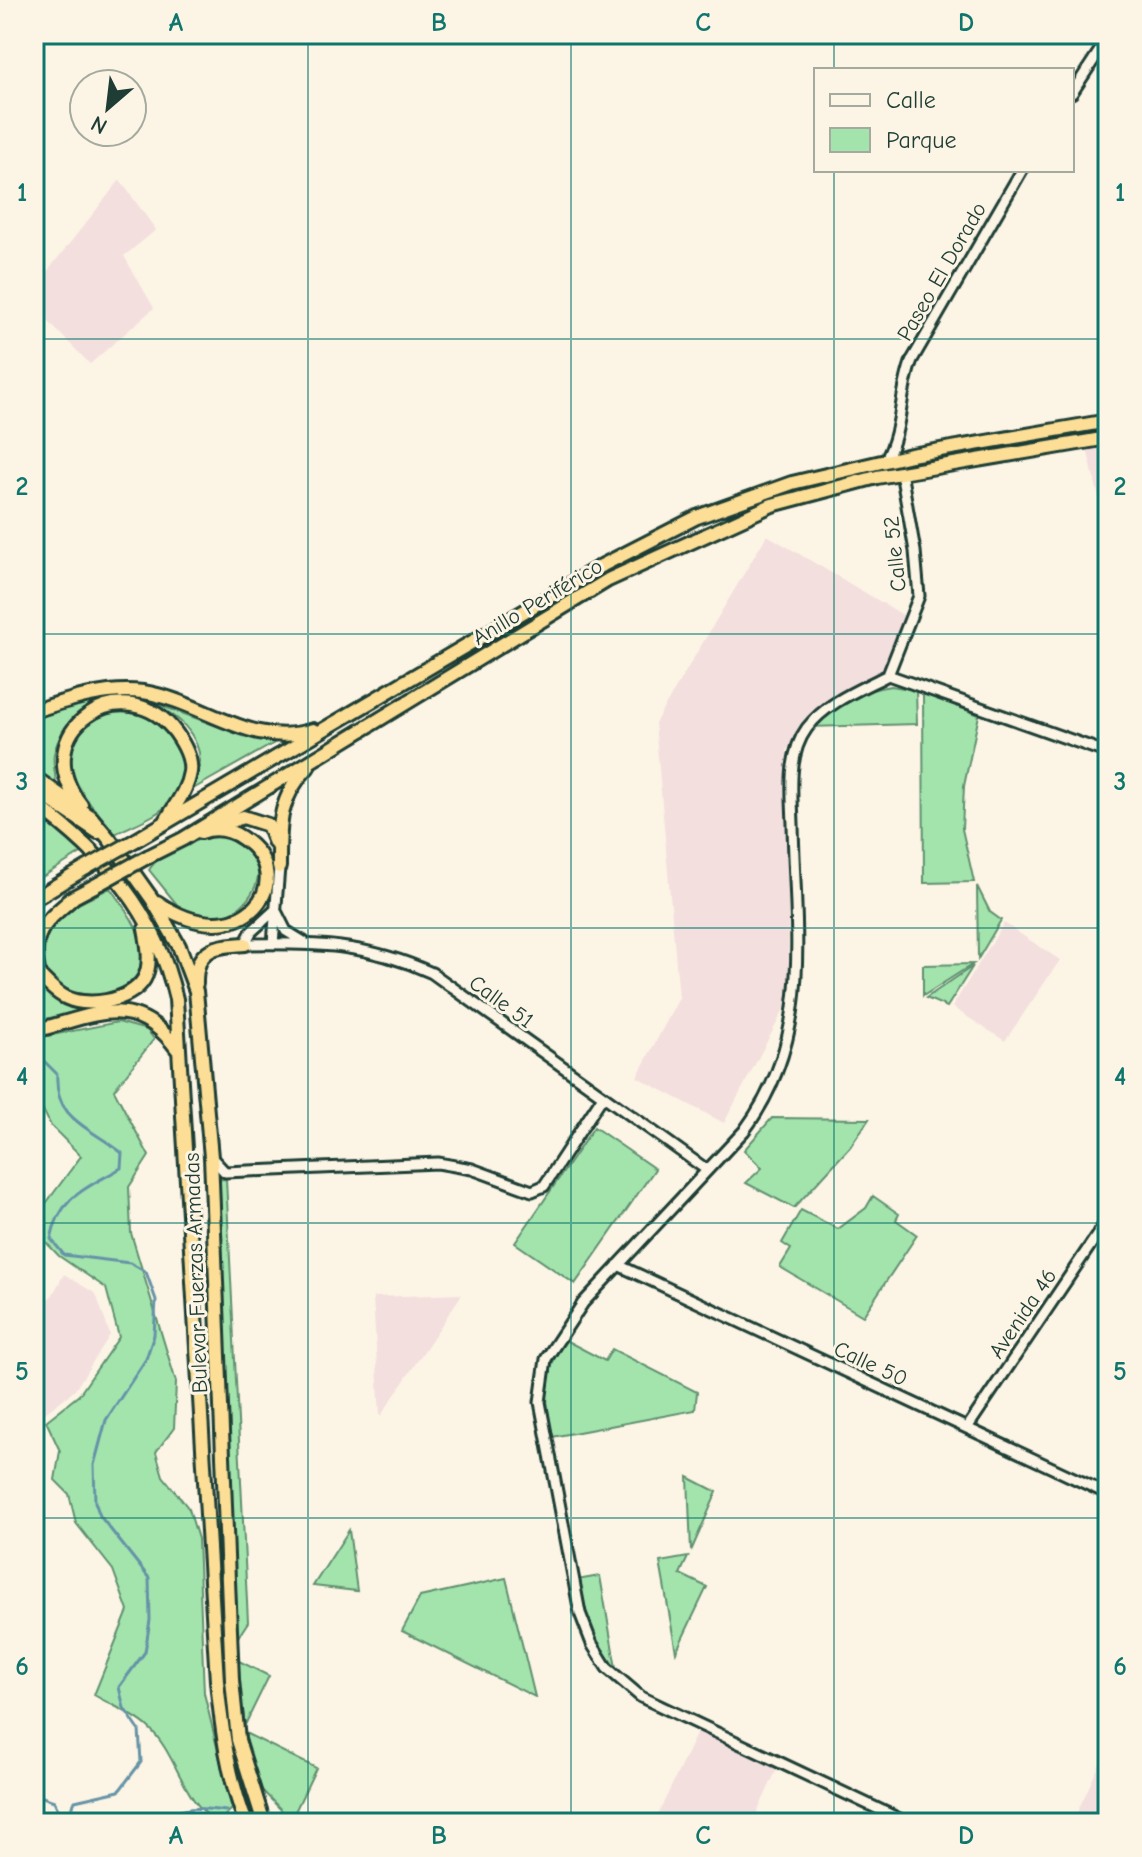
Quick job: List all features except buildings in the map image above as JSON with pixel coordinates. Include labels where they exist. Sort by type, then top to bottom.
[{"type":"highway","name":"Anillo Periférico","points":[[34,899],[603,565],[697,517],[792,483],[885,461],[1108,421]]},
{"type":"highway","name":"Anillo Periférico","points":[[34,920],[183,839],[608,580],[772,505],[901,472],[1108,438]]},
{"type":"highway","points":[[34,711],[102,692],[142,692],[179,702],[262,735],[297,735],[335,723]]},
{"type":"highway","points":[[85,818],[67,786],[61,759],[65,746],[87,716],[100,708],[129,705],[143,708],[168,723],[184,744],[191,768],[186,788],[164,824]]},
{"type":"highway","points":[[279,867],[281,807],[295,781],[317,756]]},
{"type":"highway","name":"Bulevar Fuerzas Armadas","points":[[34,777],[110,840],[152,899],[179,946],[196,991],[211,1157],[232,1680],[238,1740],[264,1823]]},
{"type":"highway","points":[[34,789],[85,818]]},
{"type":"highway","name":"Bulevar Fuerzas Armadas","points":[[35,804],[93,849],[122,883],[170,974],[176,999],[217,1681],[223,1742],[235,1795],[246,1823]]},
{"type":"highway","points":[[183,839],[243,817],[260,820],[272,832],[279,867]]},
{"type":"highway","points":[[152,899],[194,922],[214,925],[244,918],[254,908],[264,889],[263,859],[252,844],[235,833],[211,829]]},
{"type":"highway","points":[[74,897],[45,923],[35,941],[35,959],[40,978],[64,997],[79,1001],[116,998],[130,992],[144,979],[149,956],[146,931],[136,908]]},
{"type":"highway","points":[[196,991],[196,972],[205,951],[214,946],[245,944]]},
{"type":"highway","points":[[34,1031],[114,1011],[131,1013],[158,1025],[179,1051]]},
{"type":"street","points":[[1074,90],[1108,38]]},
{"type":"street","name":"Paseo El Dorado","points":[[885,461],[896,443],[912,360],[1021,172]]},
{"type":"street","points":[[896,443],[911,455]]},
{"type":"street","name":"Calle 52","points":[[888,675],[919,596],[915,551],[901,472]]},
{"type":"street","points":[[908,1823],[641,1697],[607,1668],[592,1644],[580,1613],[540,1402],[546,1359],[563,1328],[744,1131],[764,1101],[786,1056],[796,998],[792,785],[797,747],[806,729],[829,706],[888,675],[1108,753]]},
{"type":"street","points":[[273,944],[279,867]]},
{"type":"street","points":[[275,910],[286,931],[307,944]]},
{"type":"street","points":[[245,944],[251,932],[275,910]]},
{"type":"street","name":"Calle 51","points":[[245,944],[326,942],[367,949],[432,973],[707,1170]]},
{"type":"street","points":[[211,1157],[225,1172],[438,1163],[472,1169],[527,1191],[544,1186],[603,1096]]},
{"type":"street","name":"Avenida 46","points":[[967,1428],[1108,1219]]},
{"type":"street","name":"Calle 50","points":[[618,1265],[1108,1494]]},
{"type":"shaded area","points":[[120,180],[156,230],[124,256],[154,308],[90,364],[34,307],[34,288]]},
{"type":"shaded area","points":[[1108,445],[1108,513],[1103,514],[1087,449]]},
{"type":"shaded area","points":[[767,535],[913,621],[883,671],[833,695],[805,718],[787,750],[789,1000],[724,1123],[637,1077],[679,998],[655,723]]},
{"type":"shaded area","points":[[1004,923],[1060,960],[1005,1041],[952,1007]]},
{"type":"shaded area","points":[[64,1274],[96,1294],[110,1335],[75,1390],[45,1413],[37,1411],[34,1308],[52,1296]]},
{"type":"shaded area","points":[[462,1294],[380,1417],[373,1297]]},
{"type":"shaded area","points":[[698,1730],[779,1765],[752,1823],[654,1823]]},
{"type":"shaded area","points":[[1103,1757],[1108,1760],[1108,1823],[1072,1823]]},
{"type":"green space","points":[[891,686],[916,690],[917,724],[810,727],[848,700]]},
{"type":"green space","points":[[923,693],[979,715],[964,786],[962,829],[974,882],[924,883]]},
{"type":"green space","points":[[120,694],[276,742],[193,789],[199,757],[197,746],[185,726],[167,711],[145,703],[122,701],[100,705],[79,715],[63,731],[54,754],[56,785],[34,770],[34,716]]},
{"type":"green space","points":[[113,712],[148,718],[163,727],[175,738],[183,752],[186,767],[184,783],[168,805],[115,834],[71,781],[68,745],[86,722]]},
{"type":"green space","points":[[34,811],[79,845],[81,853],[34,882]]},
{"type":"green space","points":[[228,834],[248,847],[256,859],[258,877],[251,895],[238,908],[221,916],[207,917],[183,912],[149,870],[173,849],[207,837]]},
{"type":"green space","points":[[977,886],[990,912],[1001,920],[978,959]]},
{"type":"green space","points":[[110,888],[137,931],[142,947],[141,967],[130,982],[114,992],[94,995],[74,993],[56,984],[44,970],[41,950],[44,937],[63,913]]},
{"type":"green space","points":[[973,964],[923,996],[923,965]]},
{"type":"green space","points":[[973,966],[947,1007],[926,998]]},
{"type":"green space","points":[[34,983],[63,1004],[85,1009],[34,1022]]},
{"type":"green space","points":[[118,1022],[147,1030],[154,1039],[114,1090],[149,1156],[129,1187],[131,1233],[176,1382],[174,1428],[156,1452],[163,1476],[189,1509],[198,1539],[204,1693],[232,1809],[218,1822],[196,1803],[167,1751],[148,1727],[94,1695],[128,1611],[113,1570],[76,1523],[69,1494],[55,1480],[60,1451],[46,1421],[79,1395],[119,1337],[106,1288],[59,1256],[39,1235],[41,1210],[81,1156],[51,1126],[42,1108],[37,1038]]},
{"type":"green space","points":[[772,1118],[869,1119],[850,1147],[794,1208],[746,1183],[762,1168],[744,1150]]},
{"type":"green space","points":[[594,1127],[655,1169],[575,1284],[515,1243]]},
{"type":"green space","points":[[226,1179],[248,1622],[235,1642],[215,1180]]},
{"type":"green space","points":[[873,1196],[899,1214],[896,1220],[917,1235],[863,1316],[780,1267],[791,1249],[782,1243],[801,1210],[838,1229],[866,1208]]},
{"type":"green space","points":[[565,1340],[605,1361],[612,1349],[697,1392],[695,1410],[552,1437],[547,1387],[552,1364]]},
{"type":"green space","points":[[688,1477],[717,1492],[691,1551]]},
{"type":"green space","points":[[349,1530],[357,1591],[313,1586]]},
{"type":"green space","points":[[688,1557],[680,1574],[707,1587],[676,1652],[660,1562]]},
{"type":"green space","points":[[600,1576],[617,1674],[595,1642],[577,1580]]},
{"type":"green space","points":[[506,1578],[535,1697],[402,1631],[420,1597]]},
{"type":"green space","points":[[235,1659],[269,1676],[245,1725]]},
{"type":"green space","points":[[245,1733],[316,1768],[291,1820],[255,1783]]},
{"type":"waterway","points":[[40,1050],[43,1060],[57,1074],[61,1102],[68,1112],[122,1153],[121,1168],[86,1188],[68,1203],[55,1224],[51,1239],[64,1255],[130,1263],[146,1272],[156,1300],[154,1335],[146,1359],[106,1420],[94,1465],[95,1502],[100,1516],[149,1578],[150,1620],[145,1652],[119,1687],[124,1708],[139,1730],[141,1762],[119,1791],[75,1801],[66,1823]]},
{"type":"waterway","points":[[34,1794],[54,1801],[64,1823]]},
{"type":"waterway","points":[[159,1823],[182,1810],[226,1811]]}]
